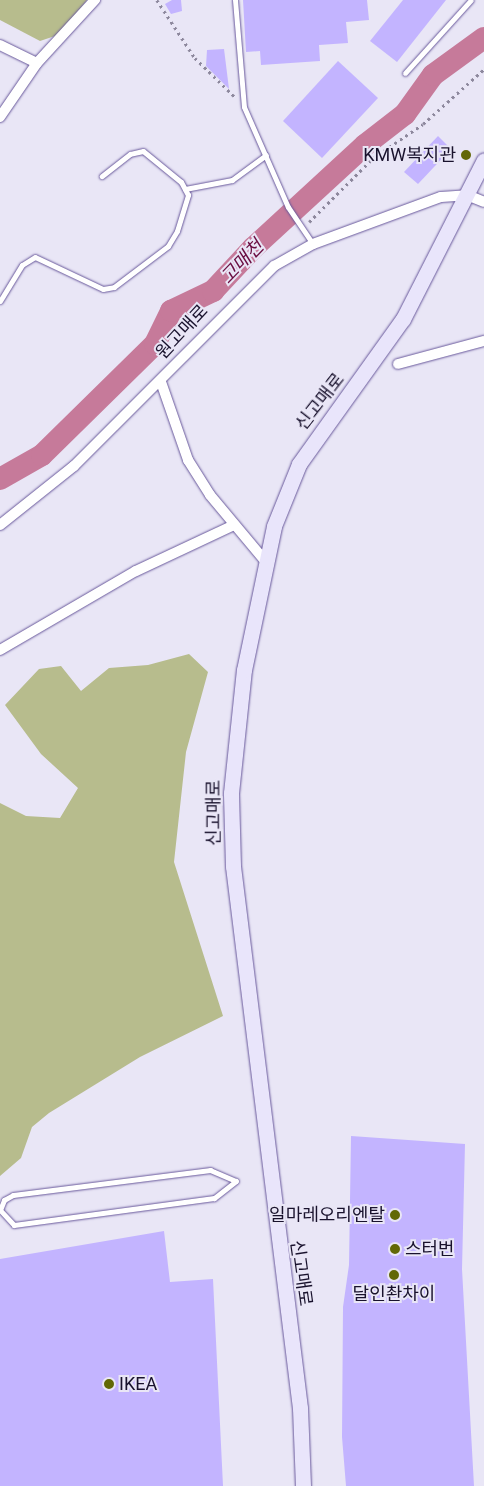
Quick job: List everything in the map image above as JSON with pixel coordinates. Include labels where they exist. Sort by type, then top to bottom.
[{"type":"street","points":[[0,117],[37,63],[95,0]]},
{"type":"street","points":[[0,45],[37,63]]},
{"type":"street","points":[[484,160],[481,173],[467,194],[484,202]]},
{"type":"street","name":"원고매로","points":[[0,525],[74,466],[161,382],[254,283],[274,266],[313,244],[441,197],[467,194]]},
{"type":"street","name":"신고매로","points":[[303,1486],[300,1408],[269,1177],[231,831],[234,755],[244,670],[274,526],[299,464],[403,320],[467,194]]},
{"type":"street","points":[[398,364],[484,342]]},
{"type":"street","points":[[161,382],[188,460],[210,496],[266,562]]},
{"type":"street","points":[[0,650],[136,571],[234,525]]},
{"type":"lane","points":[[235,0],[244,107],[288,207],[313,244]]},
{"type":"lane","points":[[405,73],[471,0]]},
{"type":"lane","points":[[0,302],[22,265],[35,257],[93,287],[114,287],[168,246],[188,195],[185,189],[143,151],[130,154],[102,176]]},
{"type":"lane","points":[[185,189],[232,180],[266,155]]},
{"type":"lane","points":[[210,1170],[236,1181],[214,1198],[14,1225],[0,1210],[4,1200],[13,1195],[210,1170]]},
{"type":"path","points":[[157,0],[195,58],[244,107]]},
{"type":"path","points":[[300,227],[373,158],[423,124],[484,69]]},
{"type":"green space","points":[[0,0],[87,0],[61,34],[40,41],[0,20]]},
{"type":"green space","points":[[189,654],[208,672],[186,752],[174,862],[223,1016],[140,1057],[49,1113],[32,1127],[21,1158],[0,1176],[0,803],[26,816],[60,818],[78,788],[41,754],[5,705],[39,669],[61,666],[81,691],[109,668],[148,665]]},
{"type":"building","points":[[172,0],[181,0],[182,11],[171,14],[165,4]]},
{"type":"building","points":[[243,0],[367,0],[369,20],[346,22],[348,43],[319,45],[320,61],[261,65],[260,51],[246,52]]},
{"type":"building","points":[[403,0],[446,0],[397,62],[370,41]]},
{"type":"building","points":[[224,49],[229,89],[206,66],[207,50]]},
{"type":"building","points":[[338,61],[378,98],[322,158],[283,121]]},
{"type":"building","points":[[438,136],[451,149],[418,184],[404,172]]},
{"type":"building","points":[[351,1136],[465,1144],[462,1269],[474,1486],[346,1486],[342,1437],[343,1307],[349,1265]]},
{"type":"building","name":"IKEA","points":[[164,1231],[170,1282],[213,1279],[223,1486],[0,1486],[0,1259]]},
{"type":"waterway","name":"고매천","points":[[0,479],[42,455],[155,344],[171,311],[213,291],[253,248],[365,145],[405,114],[433,75],[484,38]]},
{"type":"place","name":"KMW복지관","points":[[466,155]]},
{"type":"place","name":"일마레오리엔탈","points":[[395,1215]]},
{"type":"place","name":"스터번","points":[[395,1249]]},
{"type":"place","name":"달인촨차이","points":[[394,1275]]},
{"type":"place","name":"IKEA","points":[[109,1384]]}]
